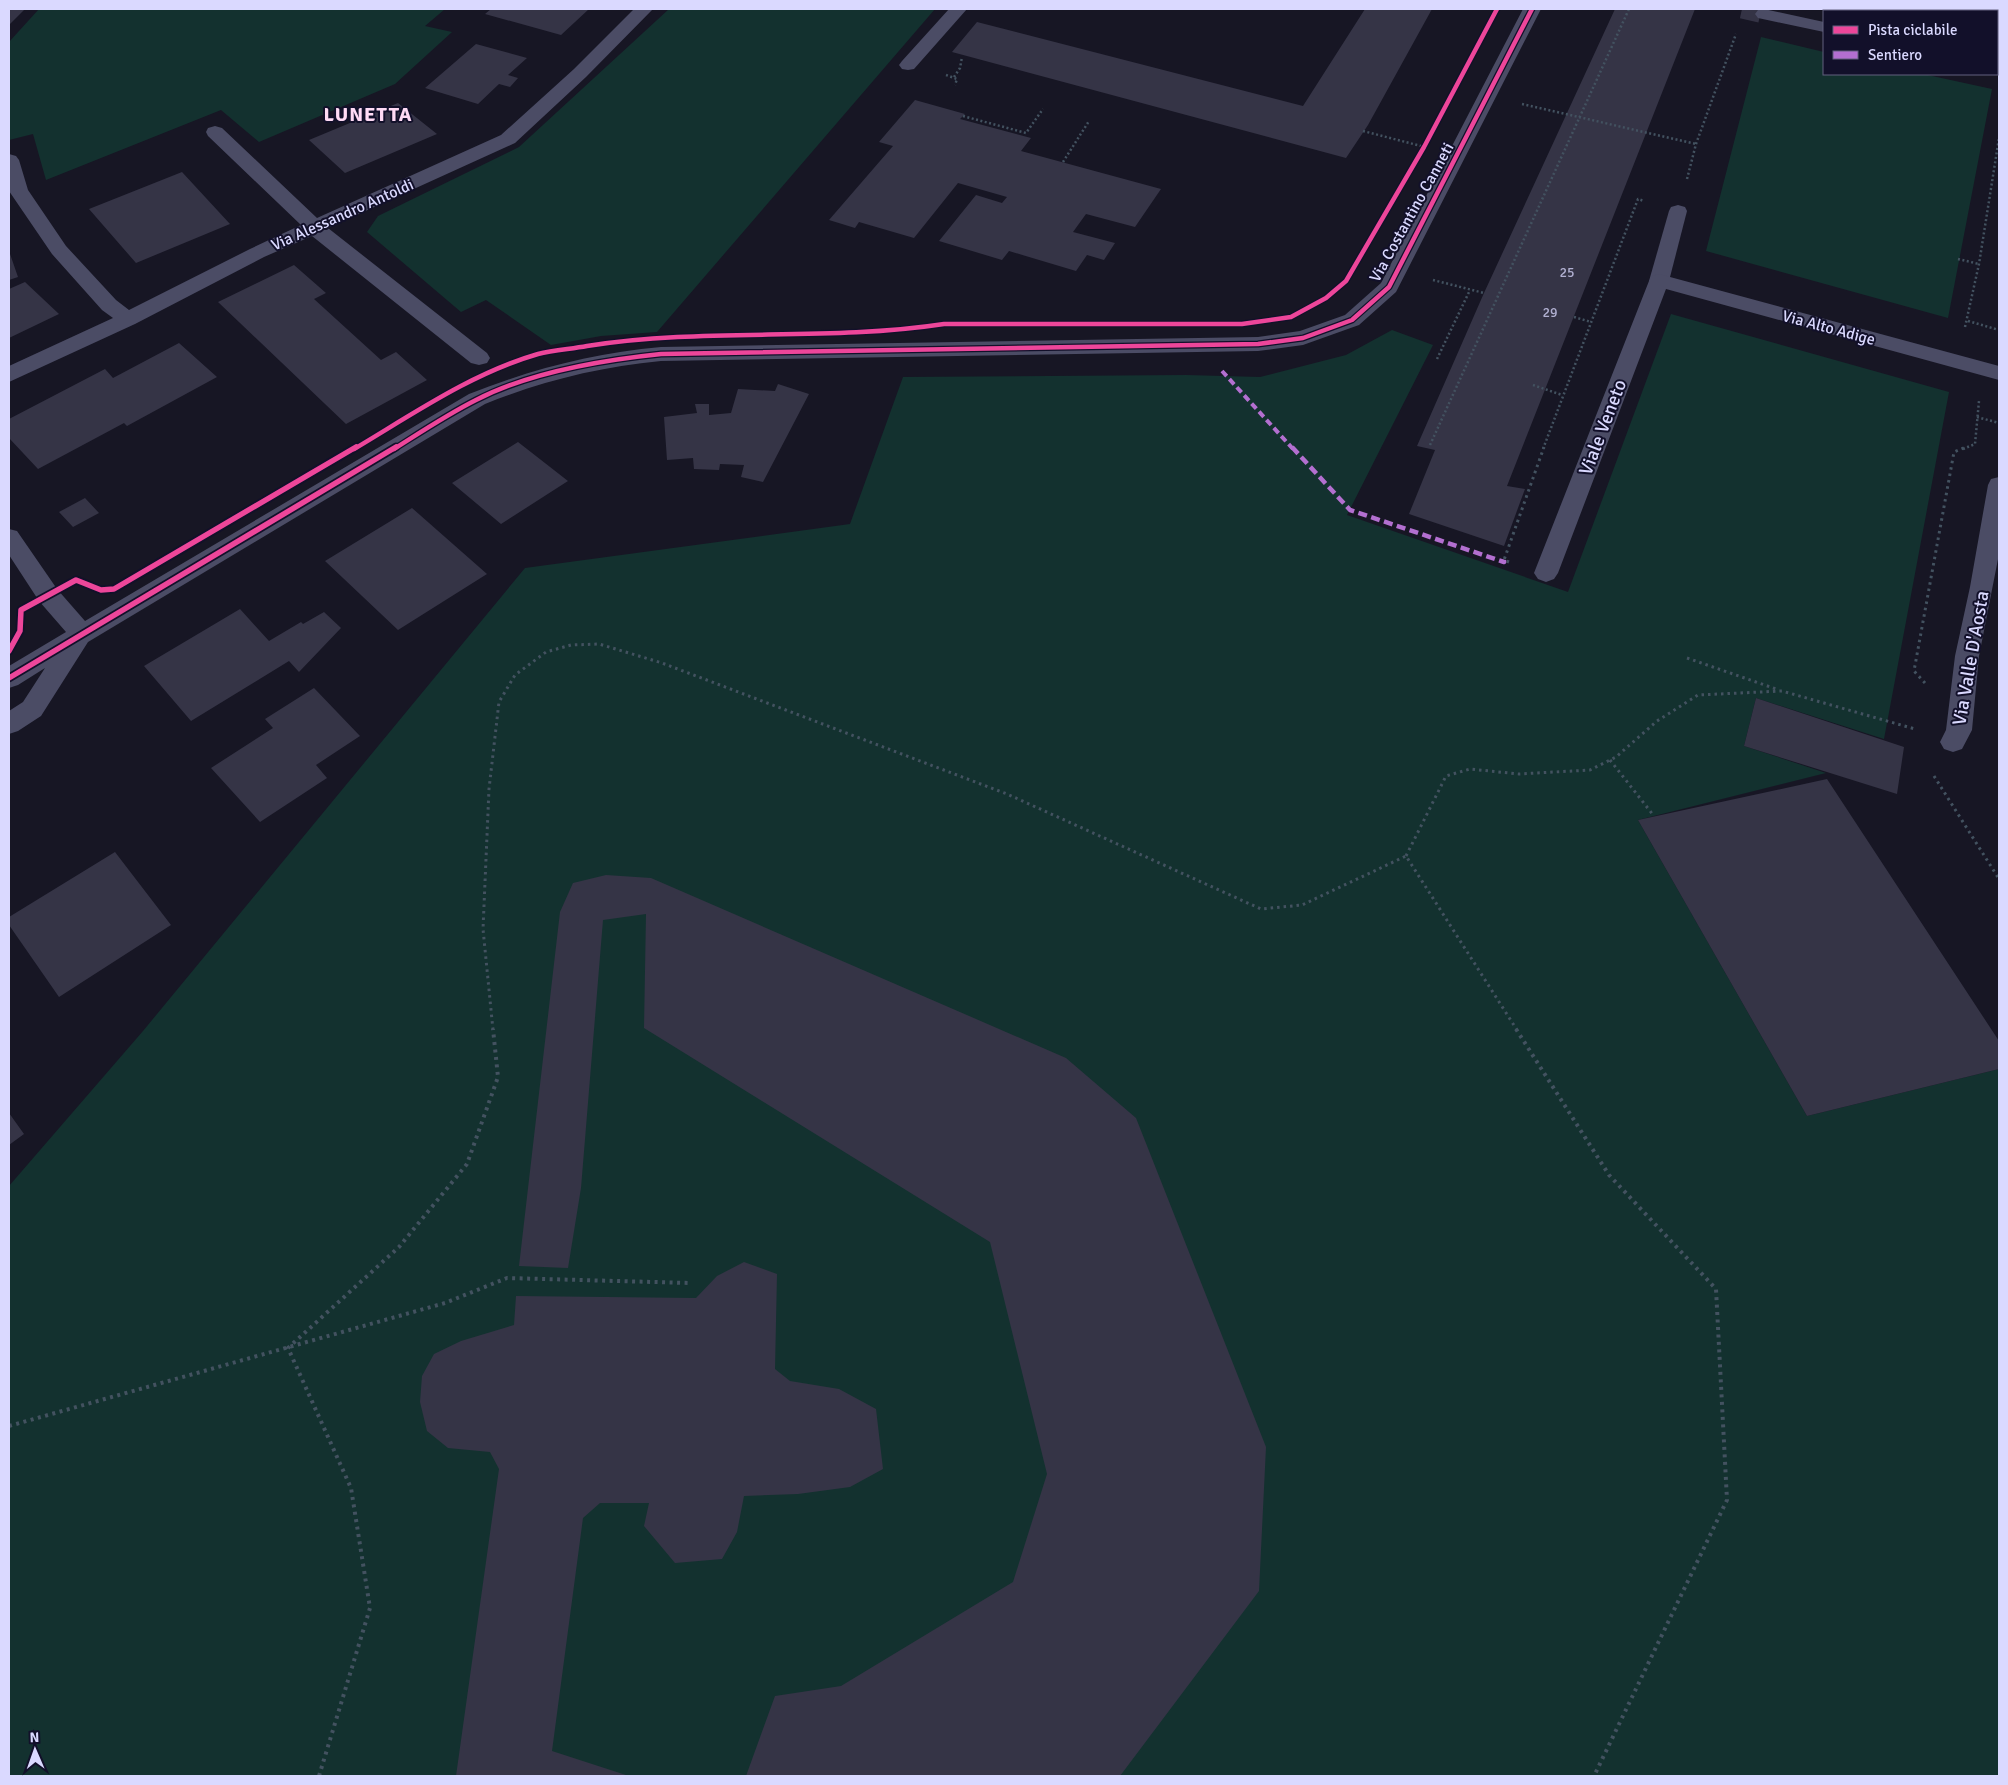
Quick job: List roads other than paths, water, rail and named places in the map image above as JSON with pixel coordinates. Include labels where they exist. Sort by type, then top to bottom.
[{"type":"street","name":"Via Alessandro Antoldi","points":[[9,375],[128,319],[256,253],[508,139],[580,73],[644,9]]},
{"type":"street","points":[[908,65],[958,9]]},
{"type":"street","name":"Via Costantino Canneti","points":[[9,678],[477,399],[516,382],[561,369],[624,357],[661,354],[1258,344],[1303,338],[1352,320],[1389,287],[1532,9]]},
{"type":"street","points":[[1841,9],[1855,10]]},
{"type":"street","points":[[1764,14],[1823,27]]},
{"type":"street","points":[[215,132],[314,226],[479,358]]},
{"type":"street","points":[[9,160],[18,190],[60,250],[109,304],[128,319]]},
{"type":"street","name":"Via Alto Adige","points":[[1658,281],[1999,373]]},
{"type":"street","name":"Viale Veneto","points":[[1546,573],[1658,281]]},
{"type":"street","name":"Via Valle D'Aosta","points":[[1956,736],[1966,656],[1982,587],[1999,485]]},
{"type":"street","points":[[9,537],[48,595],[82,634]]},
{"type":"street","name":"Via Costantino Canneti","points":[[9,724],[32,708],[82,634]]},
{"type":"lane","points":[[1658,281],[1678,211]]},
{"type":"tunnel","points":[[1742,9],[1764,14]]},
{"type":"district","name":"LUNETTA","points":[[368,114]]}]
